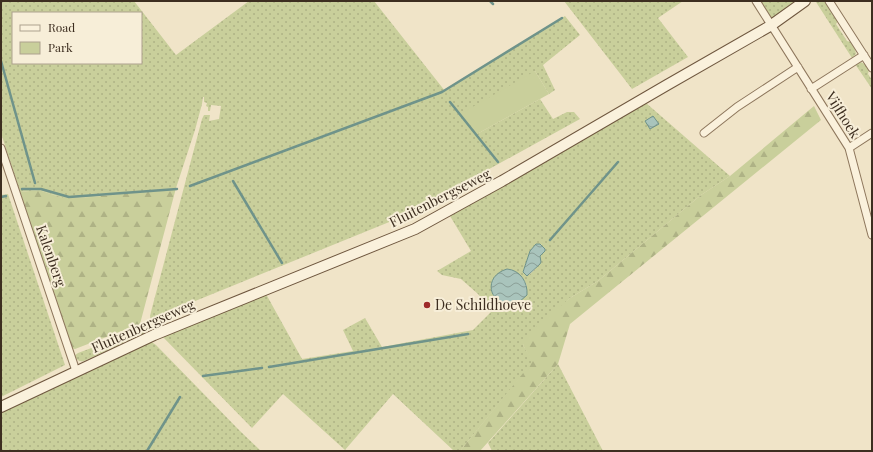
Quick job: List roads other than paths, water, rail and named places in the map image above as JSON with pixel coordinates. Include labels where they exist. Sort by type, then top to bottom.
[{"type":"street","name":"Vijfhoek","points":[[756,1],[770,26],[798,67],[848,148],[871,227],[872,236]]},
{"type":"street","name":"Fluitenbergseweg","points":[[1,407],[154,335],[415,229],[502,181],[770,26],[805,1]]},
{"type":"street","points":[[829,1],[872,68]]},
{"type":"street","points":[[811,89],[864,55]]},
{"type":"street","points":[[704,133],[737,107],[798,67]]},
{"type":"street","points":[[848,148],[872,133]]},
{"type":"street","name":"Kalenberg","points":[[1,148],[76,371]]},
{"type":"water","points":[[653,116],[659,124],[650,129],[645,121]]},
{"type":"water","points":[[536,244],[540,244],[545,251],[540,256],[540,264],[527,276],[523,272],[530,251]]},
{"type":"water","points":[[507,269],[519,274],[525,281],[527,295],[518,303],[508,304],[501,302],[492,292],[491,285],[493,279],[499,273]]},
{"type":"waterway","points":[[490,1],[493,4]]},
{"type":"waterway","points":[[190,186],[442,92],[562,18]]},
{"type":"waterway","points":[[1,61],[35,183]]},
{"type":"waterway","points":[[450,102],[498,162]]},
{"type":"waterway","points":[[550,240],[618,162]]},
{"type":"waterway","points":[[233,181],[282,263]]},
{"type":"waterway","points":[[22,189],[41,189],[69,197],[177,189]]},
{"type":"waterway","points":[[1,197],[6,196]]},
{"type":"waterway","points":[[269,367],[468,334]]},
{"type":"waterway","points":[[203,376],[262,368]]},
{"type":"waterway","points":[[147,451],[180,397]]},
{"type":"place","name":"De Schildhoeve","points":[[427,305]]}]
